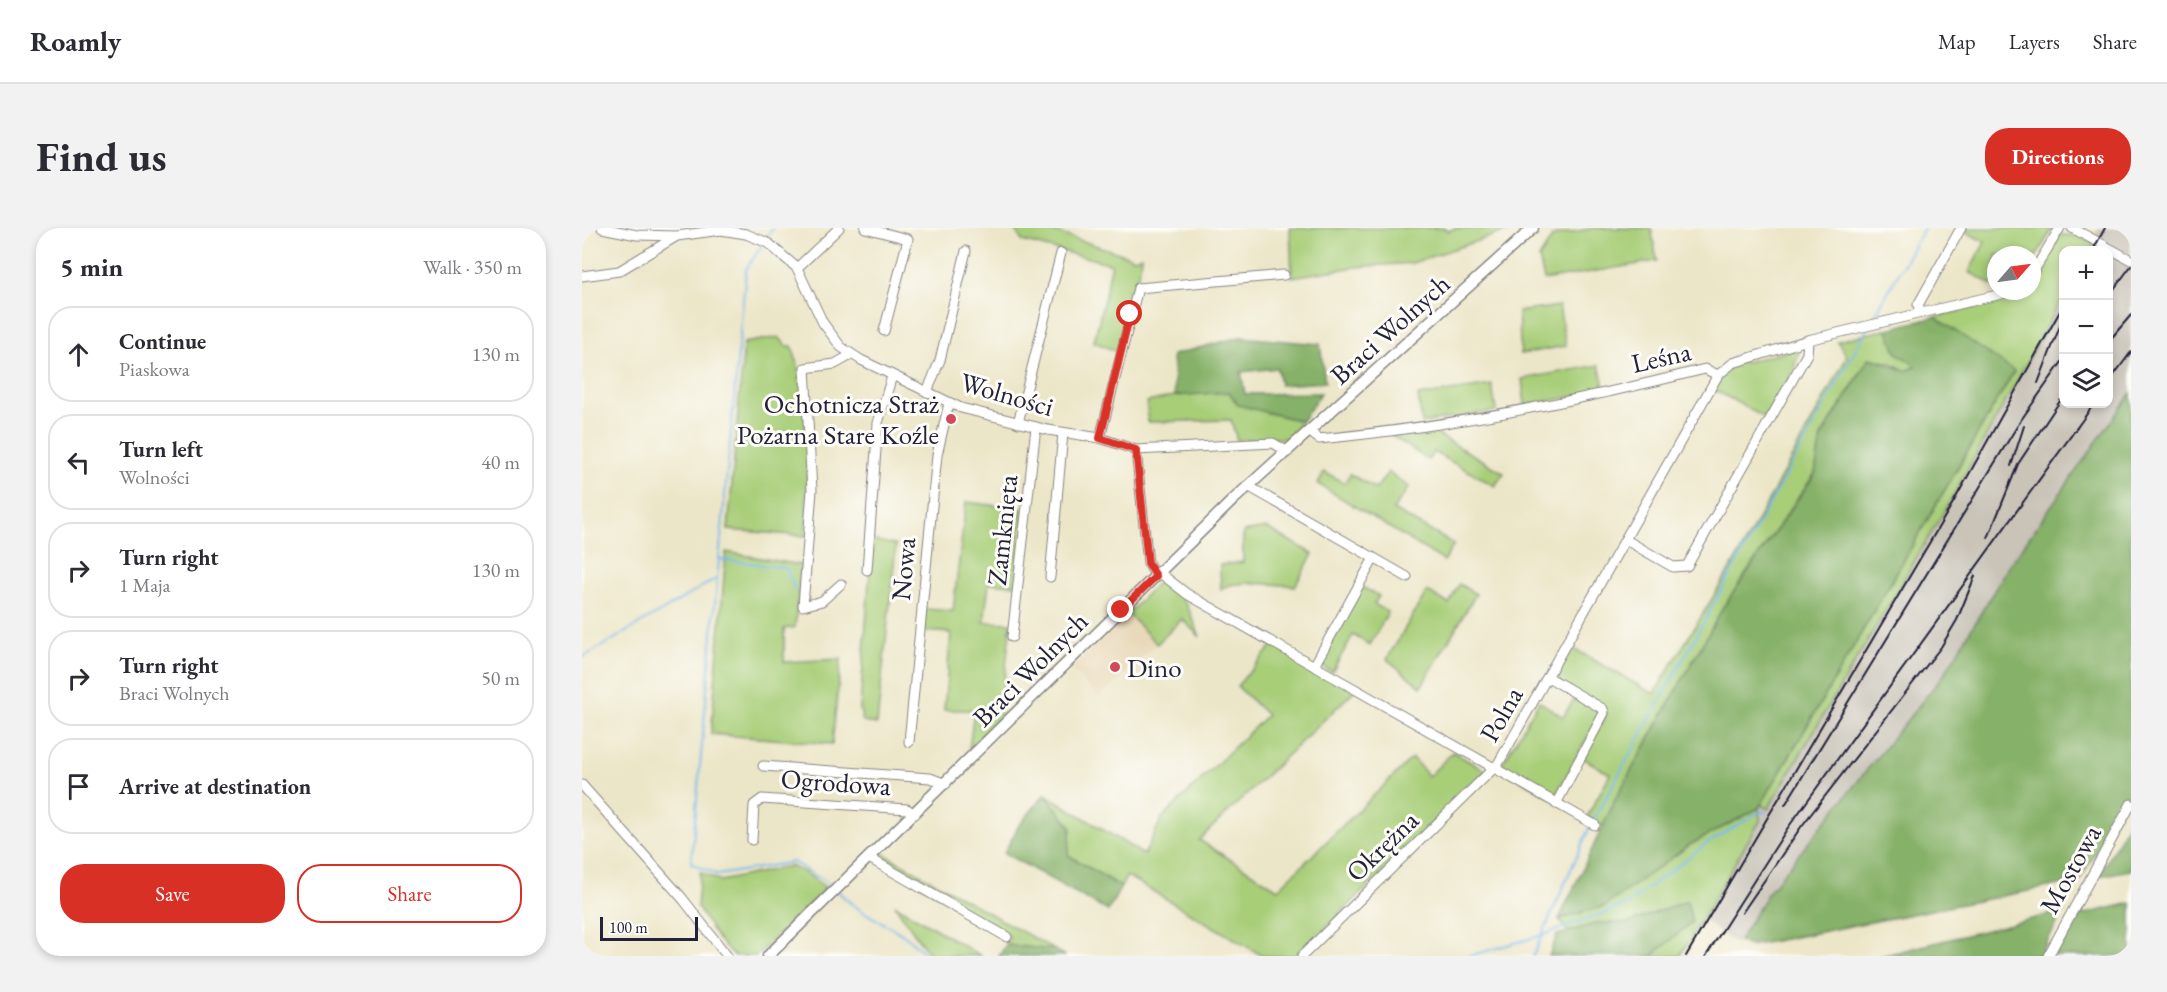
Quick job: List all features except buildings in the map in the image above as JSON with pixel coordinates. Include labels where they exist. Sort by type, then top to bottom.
[{"type":"main road","name":"Braci Wolnych","points":[[768,956],[1248,486],[1533,228]]},
{"type":"street","name":"Wolności","points":[[602,228],[638,235],[677,236],[721,230],[764,241],[797,268],[823,323],[841,347],[851,355],[949,403],[1036,428],[1100,438],[1136,450],[1274,443],[1288,452]]},
{"type":"street","points":[[797,268],[839,228]]},
{"type":"street","points":[[865,228],[908,238],[884,331]]},
{"type":"street","points":[[1920,312],[1918,305],[1961,228]]},
{"type":"street","points":[[2041,259],[2060,228]]},
{"type":"street","points":[[2072,228],[2131,260]]},
{"type":"street","points":[[582,276],[619,271],[677,236]]},
{"type":"street","points":[[927,392],[940,360],[966,251]]},
{"type":"street","points":[[1018,423],[1061,253]]},
{"type":"street","points":[[1100,438],[1138,288],[1284,275]]},
{"type":"street","name":"Leśna","points":[[1310,432],[1319,439],[1391,431],[1598,395],[1705,369],[1718,375],[1733,363],[1808,340],[1920,312],[1987,299]]},
{"type":"street","points":[[1626,540],[1673,567],[1688,566],[1807,354],[1808,340]]},
{"type":"street","points":[[841,584],[822,600],[803,606],[812,490],[805,368],[835,364],[851,355]]},
{"type":"street","name":"Polna","points":[[1158,574],[1187,594],[1493,769],[1548,677],[1718,375]]},
{"type":"street","points":[[867,570],[878,423],[892,376]]},
{"type":"street","name":"Nowa","points":[[909,742],[937,454],[949,403]]},
{"type":"street","name":"Zamknięta","points":[[1012,637],[1036,428]]},
{"type":"street","points":[[1050,577],[1063,433]]},
{"type":"street","points":[[1136,450],[1148,563],[1158,574]]},
{"type":"street","points":[[1248,486],[1407,577]]},
{"type":"street","points":[[1314,666],[1374,558]]},
{"type":"street","points":[[1548,677],[1603,709],[1604,713],[1556,804]]},
{"type":"street","points":[[763,766],[930,778],[945,784]]},
{"type":"street","points":[[1493,769],[1592,823]]},
{"type":"street","name":"Okrężna","points":[[1302,956],[1493,769]]},
{"type":"street","points":[[582,784],[677,892],[727,956]]},
{"type":"street","name":"Ogrodowa","points":[[752,840],[754,804],[762,799],[907,809],[915,814]]},
{"type":"street","name":"Mostowa","points":[[2048,956],[2131,804]]},
{"type":"street","points":[[869,858],[1007,937]]},
{"type":"shaded area","points":[[2099,228],[2131,228],[2131,393],[2009,566],[1945,673],[1767,894],[1735,944],[1697,915],[1739,839],[2059,296],[2059,408],[2113,408],[2113,246],[2088,246]]},
{"type":"shaded area","points":[[1128,614],[1157,644],[1099,697],[1071,669]]},
{"type":"green space","points":[[1014,228],[1043,228],[1134,258],[1142,256],[1137,282],[1131,291],[1118,352],[1094,342],[1112,264],[1022,241]]},
{"type":"green space","points":[[1290,228],[1444,228],[1448,231],[1455,228],[1523,228],[1519,233],[1513,229],[1412,263],[1356,267],[1292,277]]},
{"type":"green space","points":[[1593,228],[1651,228],[1657,261],[1544,280],[1539,258],[1553,236]]},
{"type":"green space","points":[[1968,228],[2051,228],[2052,230],[2041,248],[2041,246],[1987,246],[1987,282],[1969,272],[1985,242],[1966,232]]},
{"type":"green space","points":[[2060,235],[2076,235],[2094,243],[2092,246],[2059,246],[2059,304],[1952,498],[1768,809],[1761,805],[2014,372],[1935,317],[2004,300],[2041,300],[2041,264]]},
{"type":"green space","points":[[1559,306],[1566,346],[1521,354],[1518,312]]},
{"type":"green space","points":[[1935,317],[2014,371],[1759,808],[1691,844],[1605,906],[1559,919],[1617,796],[1724,606],[1815,474],[1821,437],[1870,358],[1907,371],[1916,366],[1896,352],[1888,329]]},
{"type":"green space","points":[[1888,329],[1896,352],[1916,366],[1907,371],[1891,363],[1869,358],[1821,437],[1815,473],[1724,606],[1617,796],[1603,826],[1587,817],[1610,774],[1583,758],[1607,713],[1550,676],[1569,646],[1654,694],[1737,558],[1847,357],[1837,341]]},
{"type":"green space","points":[[779,337],[786,346],[792,346],[802,391],[807,440],[806,536],[728,530],[744,343]]},
{"type":"green space","points":[[1240,337],[1320,344],[1325,382],[1280,385],[1277,368],[1241,372],[1245,394],[1321,393],[1302,421],[1238,405],[1229,392],[1175,396],[1172,355]]},
{"type":"green space","points":[[1800,348],[1793,372],[1765,418],[1713,389],[1725,367]]},
{"type":"green space","points":[[1599,365],[1605,391],[1525,405],[1522,379]]},
{"type":"green space","points":[[1492,385],[1496,411],[1422,423],[1418,396]]},
{"type":"green space","points":[[1229,392],[1264,412],[1302,421],[1288,438],[1237,440],[1231,420],[1148,422],[1147,402],[1179,395]]},
{"type":"green space","points":[[2131,393],[2131,790],[2079,881],[1749,946],[1739,941],[1767,894],[1945,673],[2009,566]]},
{"type":"green space","points":[[1428,429],[1504,473],[1495,486],[1434,452],[1428,460],[1391,435]]},
{"type":"green space","points":[[1324,472],[1345,483],[1350,474],[1376,489],[1388,472],[1409,487],[1393,510],[1454,544],[1444,561],[1318,484]]},
{"type":"green space","points":[[966,502],[1023,509],[1015,585],[989,583],[984,622],[1011,623],[1000,718],[969,750],[974,710],[944,710],[951,633],[923,631],[925,609],[953,611]]},
{"type":"green space","points":[[1267,528],[1313,554],[1295,586],[1245,583],[1221,589],[1220,565],[1243,562],[1243,532]]},
{"type":"green space","points":[[872,540],[896,545],[877,724],[863,722],[860,709]]},
{"type":"green space","points":[[726,552],[801,565],[795,627],[784,629],[784,662],[841,659],[832,744],[711,734]]},
{"type":"green space","points":[[1163,581],[1182,598],[1200,637],[1182,619],[1157,644],[1128,614],[1157,583]]},
{"type":"green space","points":[[1459,584],[1476,594],[1421,687],[1387,659],[1427,591],[1449,604]]},
{"type":"green space","points":[[1362,587],[1379,596],[1374,604],[1388,612],[1370,645],[1353,635],[1332,672],[1319,665]]},
{"type":"green space","points":[[1273,645],[1354,691],[1199,840],[1278,889],[1412,758],[1429,776],[1453,752],[1486,771],[1297,956],[1263,956],[1127,876],[1121,887],[1068,855],[1071,827],[1045,794],[1144,855],[1162,818],[1267,715],[1237,686]]},
{"type":"green space","points":[[1576,696],[1601,712],[1554,799],[1504,770],[1501,766],[1539,701],[1563,717]]},
{"type":"green space","points":[[1045,794],[1071,827],[1068,855],[1121,887],[1108,911],[1004,853],[1018,827]]},
{"type":"green space","points":[[1759,808],[1760,821],[1680,956],[1652,956],[1691,922],[1687,901],[1628,923],[1598,923],[1568,932],[1559,919],[1605,906],[1691,844]]},
{"type":"green space","points":[[2131,818],[2131,870],[2099,876]]},
{"type":"green space","points":[[884,854],[1055,950],[1006,945],[1010,937],[878,860]]},
{"type":"green space","points":[[790,866],[806,873],[826,888],[756,956],[734,956],[718,939],[697,907],[700,872],[721,881]]},
{"type":"green space","points":[[1687,901],[1692,922],[1652,956],[1549,956],[1557,935],[1598,923],[1628,923]]},
{"type":"green space","points":[[2131,903],[2131,956],[2054,956],[2077,916]]},
{"type":"green space","points":[[895,905],[981,956],[930,956]]},
{"type":"green space","points":[[2064,911],[2039,956],[1881,956]]},
{"type":"green space","points":[[1006,945],[1055,950],[1066,956],[999,956]]},
{"type":"waterway","points":[[766,239],[773,228]]},
{"type":"waterway","points":[[1871,322],[1924,228]]},
{"type":"waterway","points":[[763,244],[746,269],[691,863],[718,875],[793,862],[834,887]]},
{"type":"waterway","points":[[1594,819],[1867,329]]},
{"type":"waterway","points":[[719,559],[786,568],[795,590]]},
{"type":"waterway","points":[[582,658],[717,578]]},
{"type":"waterway","points":[[1469,956],[1543,935],[1626,905],[1706,844],[1761,811],[1765,813]]},
{"type":"waterway","points":[[1533,956],[1591,824]]},
{"type":"waterway","points":[[838,891],[859,909],[907,938],[926,956]]},
{"type":"railway","points":[[2095,246],[2105,228]]},
{"type":"railway","points":[[2113,290],[2131,266]]},
{"type":"railway","points":[[1686,956],[1954,501],[2059,313]]},
{"type":"railway","points":[[2113,336],[2131,315]]},
{"type":"railway","points":[[2038,383],[2059,329]]},
{"type":"railway","points":[[2113,376],[2131,352]]},
{"type":"railway","points":[[1785,805],[2021,420],[2059,366]]},
{"type":"railway","points":[[1988,538],[2018,464],[2059,402]]},
{"type":"railway","points":[[1706,956],[1787,829],[2091,408]]},
{"type":"railway","points":[[2011,466],[2024,426]]},
{"type":"railway","points":[[1742,913],[1801,827],[1941,647],[1957,620],[1975,576]]},
{"type":"place","name":"Ochotnicza Straż Pożarna Stare Koźle","points":[[951,419]]},
{"type":"place","name":"Dino","points":[[1115,667]]},
{"type":"route","points":[[1121,610],[1156,576],[1148,563],[1136,450],[1100,438],[1130,314]]}]
